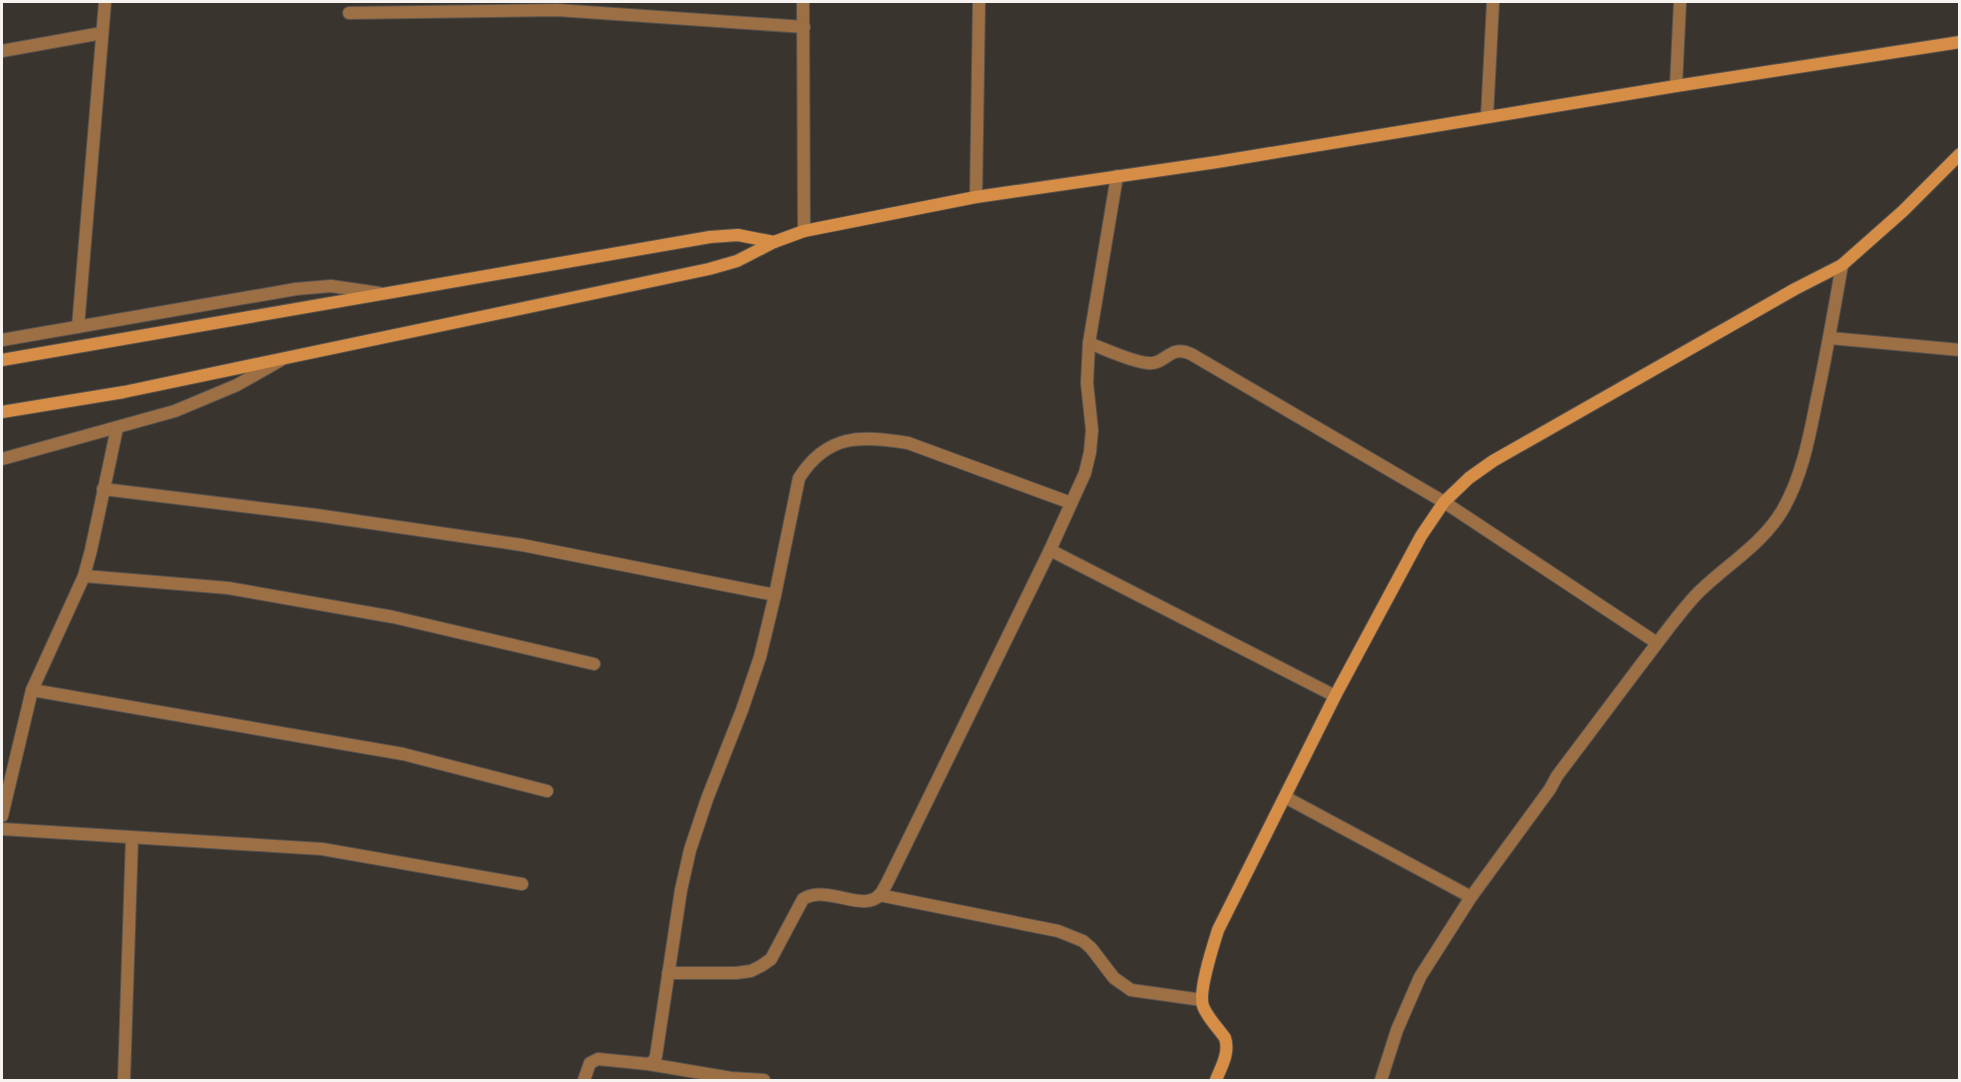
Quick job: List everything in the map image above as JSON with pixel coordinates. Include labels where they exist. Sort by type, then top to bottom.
[{"type":"street","points":[[78,327],[105,2]]},
{"type":"street","points":[[803,2],[804,231]]},
{"type":"street","points":[[976,197],[979,2]]},
{"type":"street","points":[[1487,117],[1492,2]]},
{"type":"street","points":[[1676,86],[1680,2]]},
{"type":"street","points":[[349,13],[557,10],[804,27]]},
{"type":"street","points":[[2,51],[102,33]]},
{"type":"street","points":[[2,412],[124,392],[709,269],[737,261],[774,242],[804,231],[976,197],[1959,42]]},
{"type":"street","points":[[1216,1080],[1226,1055],[1227,1042],[1205,1010],[1202,1000],[1207,969],[1218,930],[1335,696],[1421,536],[1444,502],[1469,477],[1493,461],[1842,265],[1903,211],[1959,154]]},
{"type":"street","points":[[668,973],[751,971],[771,959],[803,899],[821,893],[868,901],[879,895],[888,881],[1050,550],[1085,473],[1092,430],[1087,370],[1089,343],[1117,176]]},
{"type":"street","points":[[2,360],[710,237],[738,235],[774,242]]},
{"type":"street","points":[[1381,1080],[1397,1030],[1420,977],[1471,897],[1550,789],[1557,776],[1657,643],[1694,598],[1719,573],[1753,546],[1782,511],[1794,485],[1805,451],[1830,338],[1842,265]]},
{"type":"street","points":[[2,340],[296,289],[332,286],[386,294]]},
{"type":"street","points":[[1830,338],[1959,350]]},
{"type":"street","points":[[1089,343],[1145,363],[1158,362],[1176,351],[1191,354],[1444,502],[1657,643]]},
{"type":"street","points":[[2,459],[117,428],[206,400],[285,358]]},
{"type":"street","points":[[2,816],[32,690],[84,576],[117,428]]},
{"type":"street","points":[[648,1064],[654,1061],[656,1056],[681,890],[690,850],[707,799],[742,710],[759,657],[775,595],[799,478],[808,464],[823,450],[853,439],[881,438],[908,443],[1071,503]]},
{"type":"street","points":[[103,489],[316,515],[522,545],[775,595]]},
{"type":"street","points":[[1050,550],[1335,696]]},
{"type":"street","points":[[84,576],[228,588],[393,617],[594,664]]},
{"type":"street","points":[[32,690],[403,754],[547,791]]},
{"type":"street","points":[[1285,797],[1471,897]]},
{"type":"street","points":[[2,829],[322,849],[522,884]]},
{"type":"street","points":[[124,1080],[132,838]]},
{"type":"street","points":[[879,895],[1058,931],[1083,941],[1114,978],[1131,990],[1202,1000]]},
{"type":"street","points":[[584,1080],[590,1063],[598,1059],[648,1064],[731,1078],[764,1080]]}]
